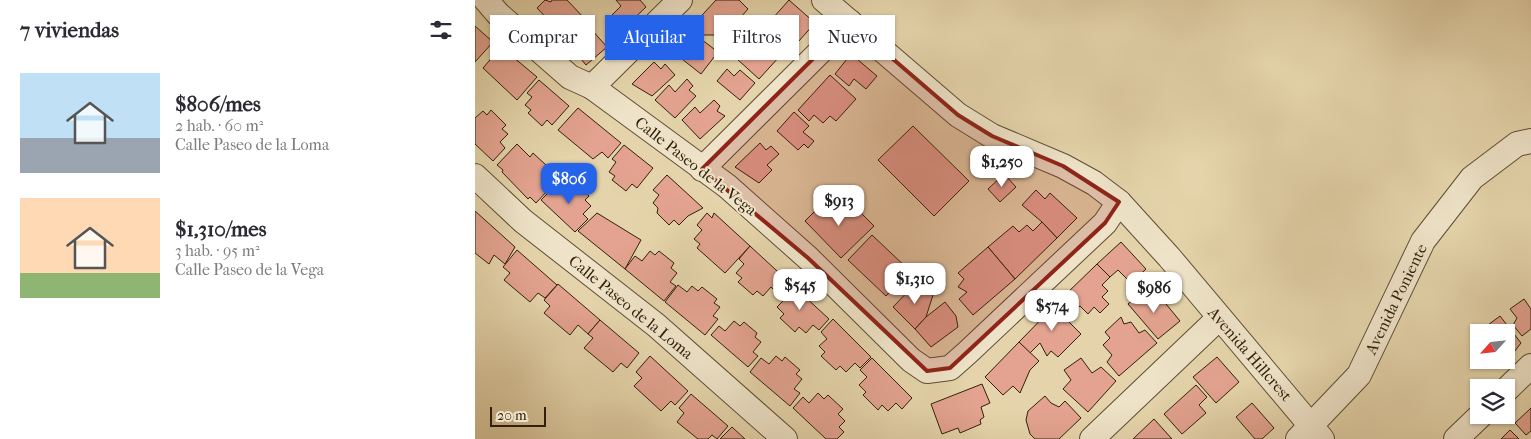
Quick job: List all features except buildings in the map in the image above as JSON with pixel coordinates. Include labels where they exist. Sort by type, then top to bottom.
[{"type":"street","name":"Calle Paseo de la Vega","points":[[486,0],[499,14],[570,77],[593,87],[727,186],[808,258],[911,360],[927,371],[950,368],[1105,223],[1119,202]]},
{"type":"street","name":"Avenida Hillcrest","points":[[824,0],[842,15]]},
{"type":"street","points":[[593,87],[678,1]]},
{"type":"street","points":[[703,170],[812,60]]},
{"type":"street","name":"Avenida Hillcrest","points":[[894,60],[958,116],[992,136],[1070,170],[1093,183],[1119,202],[1169,257],[1311,435]]},
{"type":"street","name":"Avenida Poniente","points":[[1311,435],[1359,375],[1423,240],[1472,178],[1517,144],[1531,141]]},
{"type":"street","name":"Calle Paseo de la Loma","points":[[475,176],[523,220],[656,325],[785,439]]},
{"type":"street","points":[[1093,439],[1219,318]]},
{"type":"street","points":[[1515,381],[1531,366]]},
{"type":"street","points":[[1456,439],[1472,424]]},
{"type":"highlighted area","points":[[850,22],[958,115],[992,136],[1063,166],[1119,202],[1105,223],[950,368],[927,371],[808,258],[702,169]]}]
